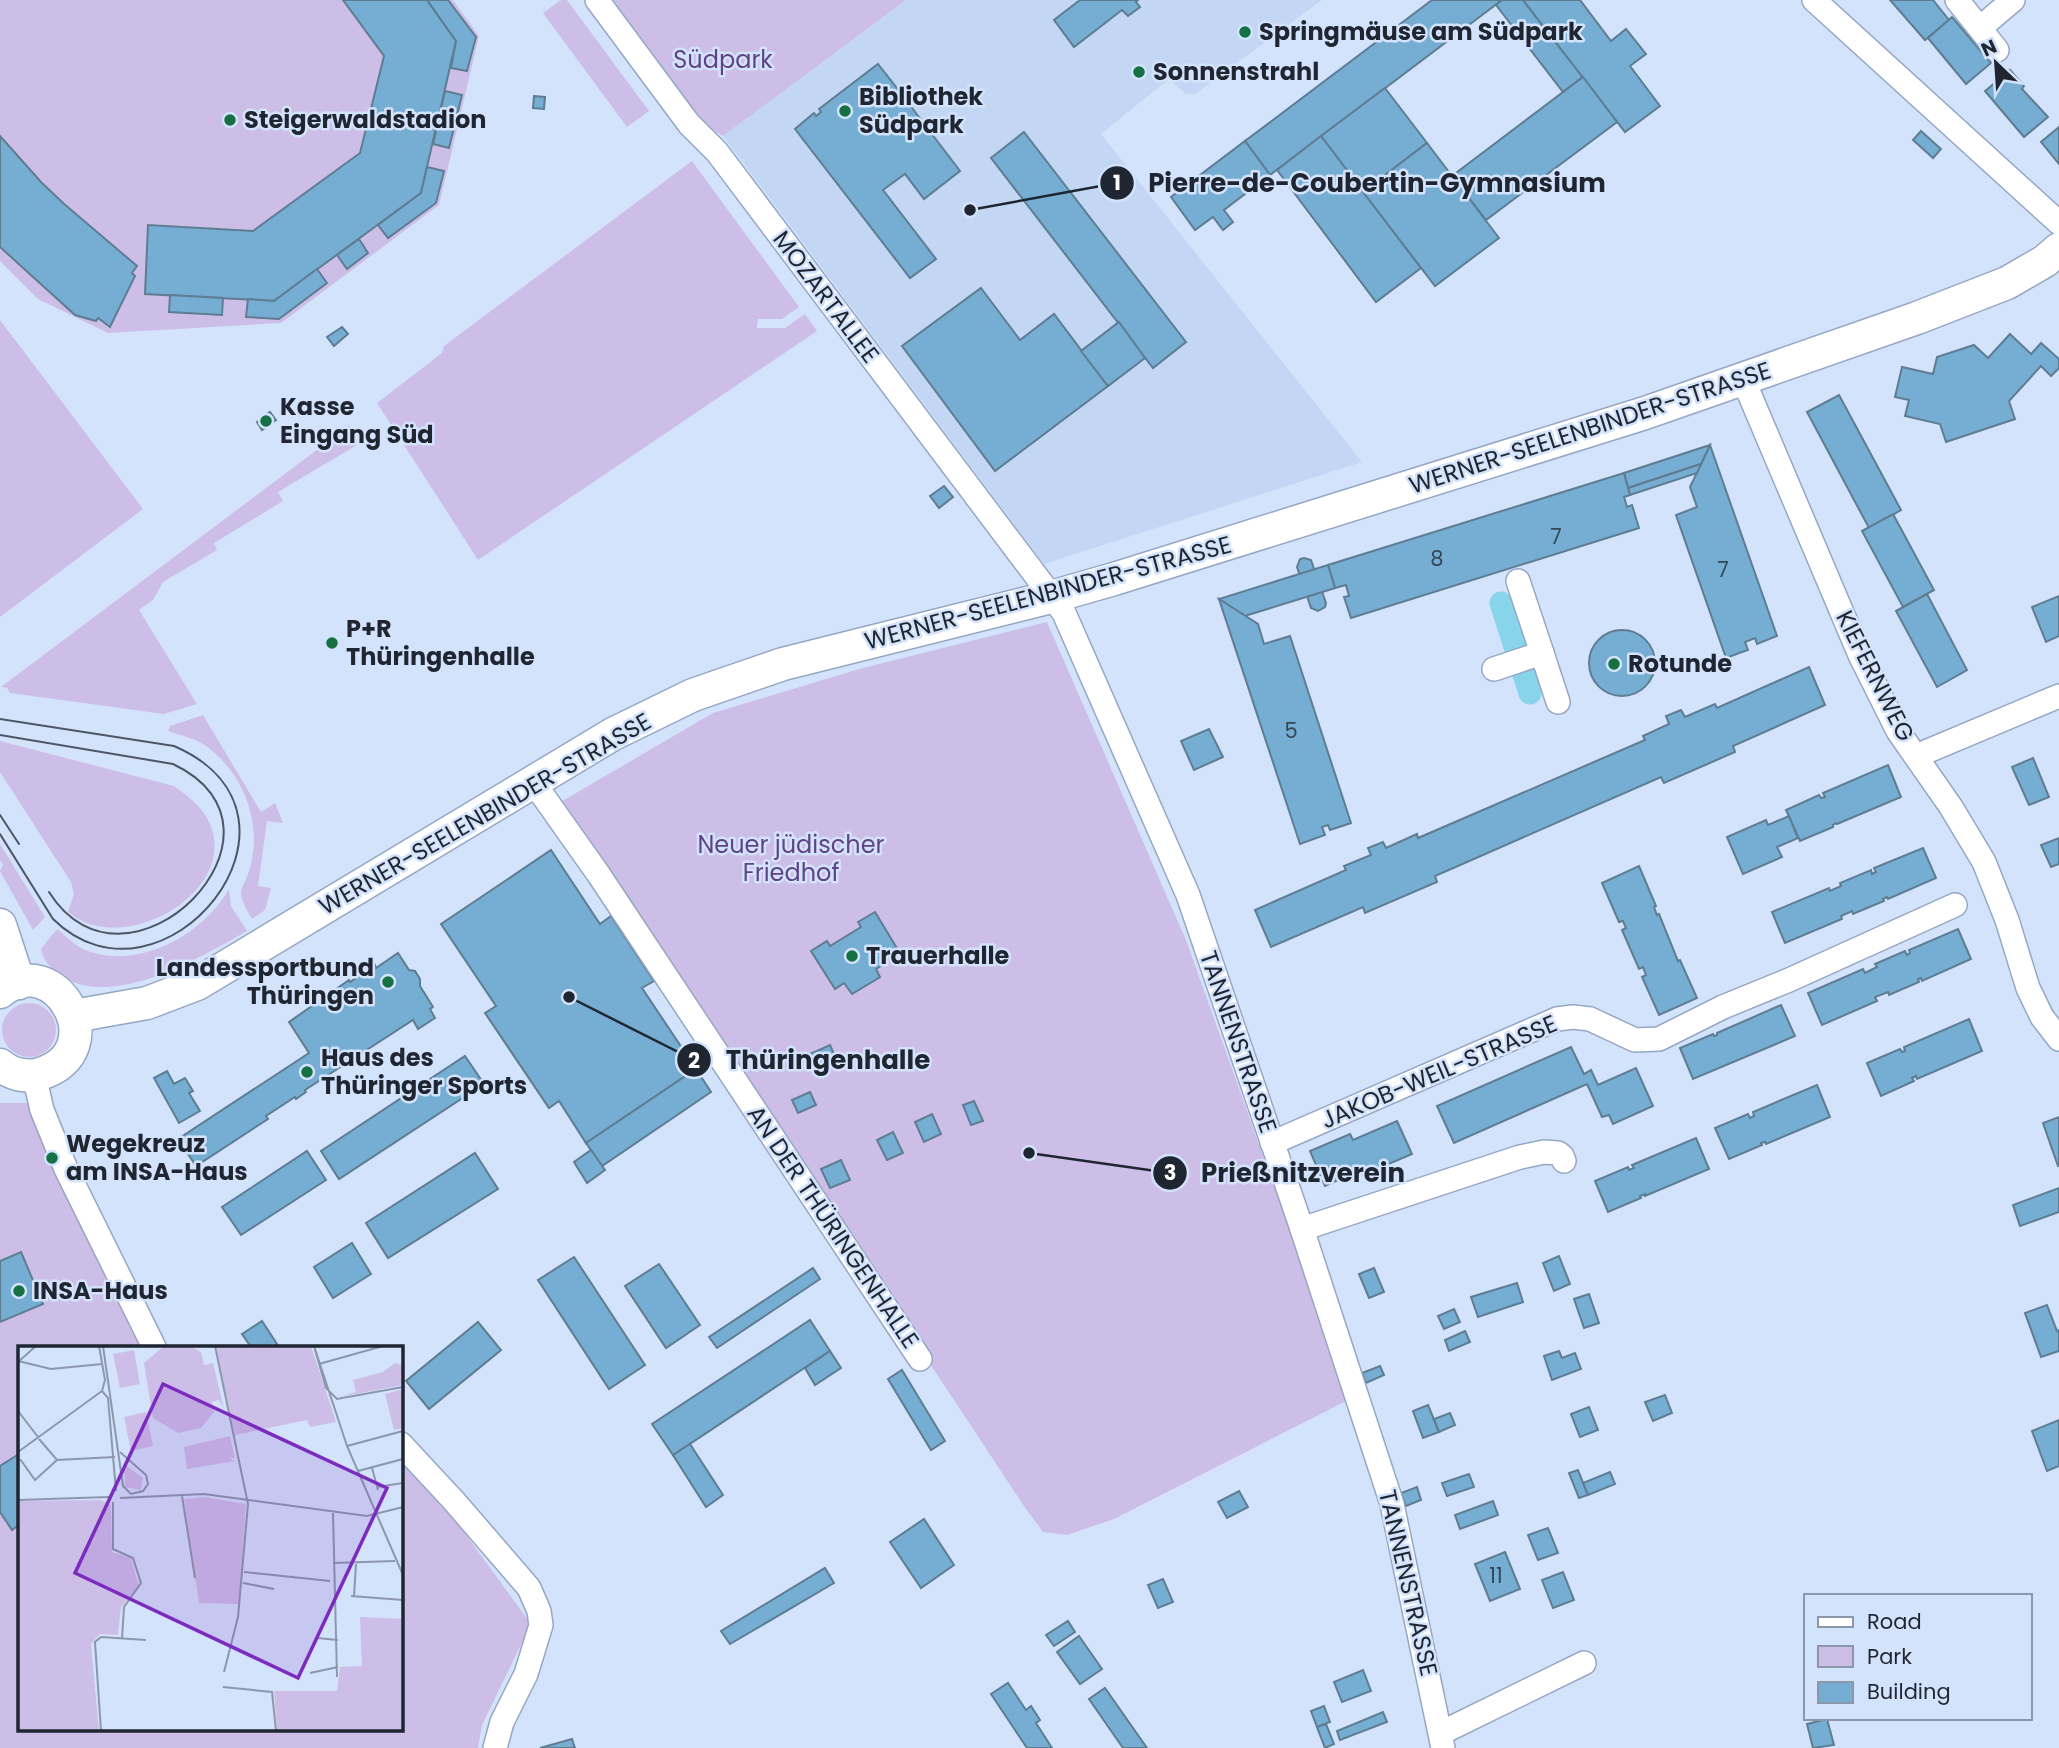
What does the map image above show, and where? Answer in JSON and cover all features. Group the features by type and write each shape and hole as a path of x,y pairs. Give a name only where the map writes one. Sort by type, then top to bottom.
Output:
{"street":[{"name":"MOZARTALLEE","path":"597,0 689,124 725,162 1051,597"},
{"path":"1814,0 2059,223"},
{"path":"1957,0 1997,50"},
{"path":"1980,28 2013,0"},
{"name":"WERNER-SEELENBINDER-STRASSE","path":"74,1016 147,1003 197,984 613,734 693,695 783,664 1051,597 1645,413 1917,318 2007,282 2045,261 2059,249"},
{"name":"KIEFERNWEG","path":"1743,379 1860,655 1898,731 1967,831 1984,862 2007,920 2028,988 2042,1017 2059,1039"},
{"path":"1518,581 1528,658 1558,702"},
{"name":"TANNENSTRASSE","path":"1051,597 1063,613 1188,894 1392,1504 1442,1741"},
{"path":"1494,669 1528,658"},
{"path":"1916,756 2059,696"},
{"name":"AN DER THÜRINGENHALLE","path":"534,783 599,875 920,1359"},
{"name":"JAKOB-WEIL-STRASSE","path":"1272,1143 1557,1019 1590,1019 1635,1040 1659,1039 1723,1007 1955,905"},
{"path":"0,925 10,987 42,984 53,988 62,996 74,1016 75,1036 64,1060 51,1070 34,1075 20,1075 0,1065"},
{"path":"34,1075 42,1110 66,1169 154,1346"},
{"path":"1302,1229 1520,1157 1553,1152 1562,1156 1564,1161"},
{"path":"402,1445 529,1588 539,1611 541,1625 526,1674 502,1722 495,1748"},
{"path":"1442,1741 1584,1663"}],"shaded area":[{"path":"906,0 1322,0 1195,94 1186,94 1169,79 1101,134 1362,462 1044,564 723,136"}],"green space":[{"name":"Steigerwaldstadion","path":"0,0 453,0 479,36 439,205 281,323 108,333 38,299 0,261"},
{"path":"561,0 567,0 649,111 627,127 543,13"},
{"name":"Südpark","path":"605,0 906,0 723,136 692,118"},
{"path":"692,161 799,307 782,319 758,319 757,328 785,328 805,314 817,331 478,560 377,403 442,353 444,346"},
{"path":"0,320 143,509 0,617"},
{"path":"350,425 357,445 278,492 283,501 214,543 217,550 163,582 153,600 139,610 197,704 164,714 10,693 7,688 1,687"},
{"name":"Neuer jüdischer Friedhof","path":"1047,622 1186,940 1350,1399 1114,1519 1067,1535 1043,1532 1026,1509 559,803 713,713 863,668"},
{"path":"203,715 261,812 275,803 283,823 267,821 258,886 271,888 265,910 252,919 241,891 251,864 253,830 251,813 238,781 228,767 203,744 168,731 170,726"},
{"path":"0,741 174,786 183,793 205,815 215,846 209,870 194,892 172,910 146,922 119,928 92,925 68,912 74,894 71,882 0,772"},
{"path":"0,844 45,917 33,930 0,871 3,865 0,860"},
{"path":"229,889 231,906 247,931 155,977 104,987 80,985 59,975 42,953 41,949 57,929 76,945 108,956 149,952 187,933 218,905"},
{"path":"29,1003 48,1011 56,1030 48,1049 29,1057 10,1049 2,1030 10,1011"},
{"path":"0,1103 27,1103 147,1346 18,1346 18,1730 402,1730 402,1458 461,1528 531,1624 482,1725 478,1748 0,1748"}],"building":[{"path":"343,0 427,0 456,41 421,193 274,301 145,294 148,225 253,231 360,153 384,56"},
{"path":"427,0 448,0 476,37 467,71 451,68 456,41"},
{"path":"1080,0 1138,0 1136,2 1140,7 1128,16 1122,10 1074,47 1054,20"},
{"path":"1432,0 1502,0 1270,175 1245,141"},
{"path":"1502,0 1523,0 1583,77 1563,92 1496,5"},
{"path":"1523,0 1580,0 1611,41 1626,29 1646,54 1630,66 1660,106 1625,132"},
{"path":"1890,0 1933,0 1949,20 1925,40"},
{"path":"1952,17 1991,63 1966,84 1928,38"},
{"path":"878,64 900,92 898,94 903,102 906,100 960,171 924,199 905,174 883,190 936,259 910,278 795,129 814,113 816,116 821,112 819,109"},
{"path":"2010,70 2024,86 2022,89 2048,117 2024,137 1985,91"},
{"path":"1583,77 1617,122 1486,220 1452,176"},
{"path":"1385,88 1427,143 1363,192 1321,136"},
{"path":"445,91 462,95 449,148 433,144"},
{"path":"534,96 545,97 544,109 533,108"},
{"path":"2059,127 2059,164 2041,142"},
{"path":"1921,131 1941,149 1933,158 1913,140"},
{"path":"1024,132 1186,342 1153,368 991,158"},
{"path":"0,136 63,203 137,266 132,273 135,276 110,327 98,318 96,321 75,315 0,247"},
{"path":"1321,136 1421,268 1376,302 1277,170"},
{"path":"1245,141 1270,175 1224,210 1233,222 1223,230 1213,217 1195,230 1171,197"},
{"path":"1427,143 1499,238 1435,286 1363,192"},
{"path":"427,167 444,171 436,203 388,238 378,225 421,193"},
{"path":"359,239 368,253 347,269 337,255"},
{"path":"317,269 327,283 279,319 246,317 248,299 274,301"},
{"path":"981,288 1020,340 1054,314 1108,386 995,471 902,346"},
{"path":"170,295 223,298 222,315 169,312"},
{"path":"1119,322 1145,358 1108,386 1081,351"},
{"path":"342,327 348,334 334,346 327,337"},
{"path":"2010,334 2031,354 2041,343 2059,359 2059,368 2051,376 2041,366 2009,401 2015,419 1946,442 1940,424 1905,416 1909,400 1895,397 1902,367 1933,374 1937,357 1974,345 1988,358"},
{"path":"1839,395 1901,510 1869,528 1807,412"},
{"name":"Kasse Eingang Süd","path":"270,412 276,420 262,430 257,422"},
{"path":"1710,445 1777,636 1757,644 1755,638 1745,642 1748,650 1726,658 1676,515 1697,507 1690,487"},
{"path":"1710,445 1701,464 1628,488 1624,473"},
{"path":"1701,464 1697,473 1630,495 1628,488"},
{"path":"1624,473 1630,495 1624,497 1627,507 1632,505 1639,528 1351,618 1344,597 1349,596 1346,585 1335,588 1328,565"},
{"path":"944,486 953,497 939,508 930,496"},
{"path":"1893,514 1934,590 1903,607 1862,531"},
{"path":"1300,559 1311,560 1326,603 1325,607 1318,611 1311,608 1297,567"},
{"path":"1328,565 1335,588 1245,616 1219,599"},
{"path":"1927,594 1967,670 1937,687 1896,611"},
{"path":"2059,596 2059,636 2046,642 2032,607"},
{"path":"1219,599 1258,624 1264,644 1290,636 1351,823 1330,830 1328,825 1322,827 1325,835 1300,844"},
{"path":"1622,630 1635,633 1645,640 1652,650 1655,663 1652,676 1645,686 1635,693 1622,696 1609,693 1599,686 1592,676 1589,663 1592,650 1599,640 1609,633"},
{"path":"1809,667 1825,705 1733,746 1735,752 1664,783 1661,777 1435,876 1437,882 1365,913 1363,907 1271,947 1255,910 1346,870 1344,866 1371,855 1368,848 1383,842 1386,848 1417,834 1418,838 1645,740 1643,736 1669,724 1666,716 1681,710 1685,717 1715,704 1717,708"},
{"path":"1209,729 1223,757 1194,770 1181,741"},
{"path":"2033,758 2049,797 2029,805 2012,767"},
{"path":"1888,765 1901,797 1836,823 1833,827 1800,841 1786,810 1819,795 1821,798 1825,797 1823,793"},
{"path":"1789,816 1798,838 1777,847 1782,857 1743,874 1727,837 1766,820 1768,825"},
{"path":"2059,838 2059,864 2051,867 2041,845"},
{"path":"1923,848 1936,878 1853,914 1852,911 1841,916 1842,919 1785,943 1772,912 1829,888 1830,891 1841,886 1840,883 1871,870 1872,874 1876,872 1874,868"},
{"path":"551,850 600,924 611,916 654,981 642,988 696,1069 586,1143 559,1101 549,1108 485,1013 496,1006 441,924"},
{"path":"1639,866 1656,906 1657,915 1659,914 1697,998 1659,1015 1642,977 1646,975 1643,967 1639,969 1622,930 1626,928 1623,921 1619,922 1602,883"},
{"name":"Trauerhalle","path":"875,912 898,950 881,961 884,964 876,969 880,977 852,994 844,983 835,989 811,951 827,941 830,946 861,927 858,922"},
{"path":"1958,929 1971,959 1922,981 1921,978 1918,979 1919,982 1889,995 1888,992 1875,997 1877,1001 1822,1025 1808,993 1863,969 1865,973 1877,967 1875,964 1905,951 1907,955 1909,950"},
{"name":"Haus des Thüringer Sports","path":"398,953 409,970 415,971 420,979 420,986 433,1007 430,1009 435,1018 418,1029 413,1020 305,1090 306,1092 296,1099 295,1097 266,1116 268,1119 196,1166 178,1139 309,1053 289,1022 349,980 350,982 375,965 376,968"},
{"path":"1781,1005 1795,1036 1693,1079 1680,1048 1713,1034 1717,1035"},
{"path":"1969,1019 1982,1051 1917,1079 1916,1076 1912,1078 1914,1081 1881,1096 1867,1063 1900,1049 1905,1051 1904,1047"},
{"path":"830,1045 838,1063 818,1072 810,1054"},
{"path":"1571,1047 1584,1074 1591,1070 1598,1085 1636,1068 1653,1106 1613,1124 1609,1115 1602,1117 1587,1084 1454,1143 1437,1106"},
{"path":"465,1056 484,1084 339,1179 321,1151"},
{"path":"696,1069 711,1092 602,1166 586,1143"},
{"path":"167,1071 174,1084 185,1078 193,1091 189,1093 200,1111 179,1123 154,1078"},
{"path":"1817,1085 1830,1117 1766,1144 1761,1143 1762,1145 1729,1159 1715,1128 1748,1114 1750,1118 1754,1116 1753,1112"},
{"path":"810,1092 816,1105 798,1113 792,1100"},
{"path":"974,1101 983,1121 971,1125 963,1105"},
{"path":"932,1114 941,1134 924,1142 915,1122"},
{"path":"2059,1117 2059,1166 2058,1166 2043,1123"},
{"path":"1397,1121 1412,1154 1363,1175 1360,1170 1325,1186 1310,1151 1350,1134 1353,1140"},
{"path":"893,1132 903,1153 887,1160 877,1140"},
{"path":"1696,1138 1709,1169 1640,1196 1641,1198 1608,1212 1595,1181 1628,1167 1629,1170 1634,1168 1632,1165"},
{"path":"591,1150 605,1170 587,1183 574,1162"},
{"path":"307,1151 326,1180 241,1235 222,1207"},
{"path":"475,1153 498,1189 388,1258 366,1223"},
{"path":"841,1160 850,1180 830,1188 821,1169"},
{"path":"2059,1188 2059,1212 2020,1226 2013,1205"},
{"path":"352,1243 371,1274 333,1298 314,1267"},
{"name":"INSA-Haus","path":"21,1252 43,1304 0,1322 0,1261"},
{"path":"1559,1256 1570,1284 1554,1291 1543,1263"},
{"path":"574,1257 645,1365 609,1389 538,1280"},
{"path":"659,1264 700,1325 666,1348 625,1286"},
{"path":"813,1268 820,1279 717,1348 709,1337"},
{"path":"1374,1268 1384,1292 1369,1298 1359,1274"},
{"path":"1517,1283 1523,1302 1478,1317 1471,1297"},
{"path":"1589,1294 1599,1323 1584,1328 1574,1299"},
{"path":"2047,1305 2057,1331 2059,1330 2059,1351 2041,1357 2025,1313"},
{"path":"1454,1309 1460,1322 1444,1329 1438,1316"},
{"path":"810,1320 830,1351 673,1455 652,1424"},
{"path":"262,1321 278,1346 250,1346 242,1334"},
{"path":"478,1322 501,1350 429,1409 406,1381"},
{"path":"1465,1331 1470,1342 1449,1351 1445,1340"},
{"path":"830,1351 841,1368 815,1385 805,1368"},
{"path":"1559,1351 1562,1358 1575,1353 1581,1369 1552,1380 1544,1356"},
{"path":"1380,1366 1384,1375 1366,1383 1362,1373"},
{"path":"902,1370 945,1441 931,1450 888,1379"},
{"path":"1665,1395 1672,1413 1653,1421 1645,1402"},
{"path":"1428,1405 1439,1432 1423,1438 1413,1411"},
{"path":"1589,1407 1598,1430 1580,1437 1571,1414"},
{"path":"1450,1413 1455,1425 1439,1432 1434,1419"},
{"path":"2059,1420 2059,1466 2047,1471 2032,1431"},
{"path":"690,1444 723,1495 706,1507 673,1455"},
{"path":"18,1455 18,1526 12,1530 0,1512 0,1466"},
{"path":"1578,1470 1588,1495 1579,1498 1569,1473"},
{"path":"1610,1472 1615,1484 1588,1495 1583,1483"},
{"path":"1469,1474 1474,1487 1447,1496 1442,1483"},
{"path":"1417,1487 1421,1500 1406,1506 1401,1493"},
{"path":"1239,1491 1248,1507 1227,1518 1218,1502"},
{"path":"1493,1501 1498,1515 1460,1529 1455,1515"},
{"path":"924,1519 954,1565 921,1588 890,1542"},
{"path":"1548,1528 1558,1553 1538,1560 1528,1535"},
{"path":"1505,1552 1520,1589 1490,1601 1475,1564"},
{"path":"825,1568 834,1583 730,1644 721,1631"},
{"path":"1563,1572 1574,1600 1553,1608 1542,1580"},
{"path":"1163,1579 1173,1602 1158,1608 1148,1585"},
{"path":"1068,1621 1075,1632 1054,1646 1046,1635"},
{"path":"1079,1636 1102,1669 1080,1684 1057,1652"},
{"path":"1363,1670 1371,1691 1342,1702 1334,1682"},
{"path":"1008,1683 1026,1710 1031,1706 1040,1720 1036,1723 1052,1748 1027,1748 991,1694"},
{"path":"1105,1688 1147,1748 1123,1748 1089,1699"},
{"path":"1324,1706 1330,1722 1317,1727 1311,1711"},
{"path":"1383,1712 1387,1722 1340,1740 1337,1731"},
{"path":"1827,1720 1834,1745 1813,1748 1807,1724"},
{"path":"1326,1724 1334,1744 1325,1748 1317,1727"},
{"path":"572,1739 575,1748 540,1748"}],"waterway":[{"path":"1501,603 1530,693"}],"tram line":[{"path":"0,719 174,746 219,778 238,818 235,860 215,899 182,930 141,947 96,945 53,919 0,834"},
{"path":"0,735 173,764 211,794 224,829 216,866 193,899 159,923 121,934 82,925 49,892"},
{"path":"0,815 19,844"}],"place":[{"name":"Springmäuse am Südpark","path":"1245,32"},
{"name":"Sonnenstrahl","path":"1139,72"},
{"name":"Bibliothek Südpark","path":"845,111"},
{"name":"Steigerwaldstadion","path":"230,120"},
{"name":"Pierre-de-Coubertin-Gymnasium","path":"970,210"},
{"name":"Kasse Eingang Süd","path":"266,421"},
{"name":"P+R Thüringenhalle","path":"332,643"},
{"name":"Rotunde","path":"1614,664"},
{"name":"Trauerhalle","path":"852,956"},
{"name":"Landessportbund Thüringen","path":"388,982"},
{"name":"Thüringenhalle","path":"569,997"},
{"name":"Haus des Thüringer Sports","path":"307,1072"},
{"name":"Prießnitzverein","path":"1029,1153"},
{"name":"Wegekreuz am INSA-Haus","path":"52,1158"},
{"name":"INSA-Haus","path":"19,1291"}]}
